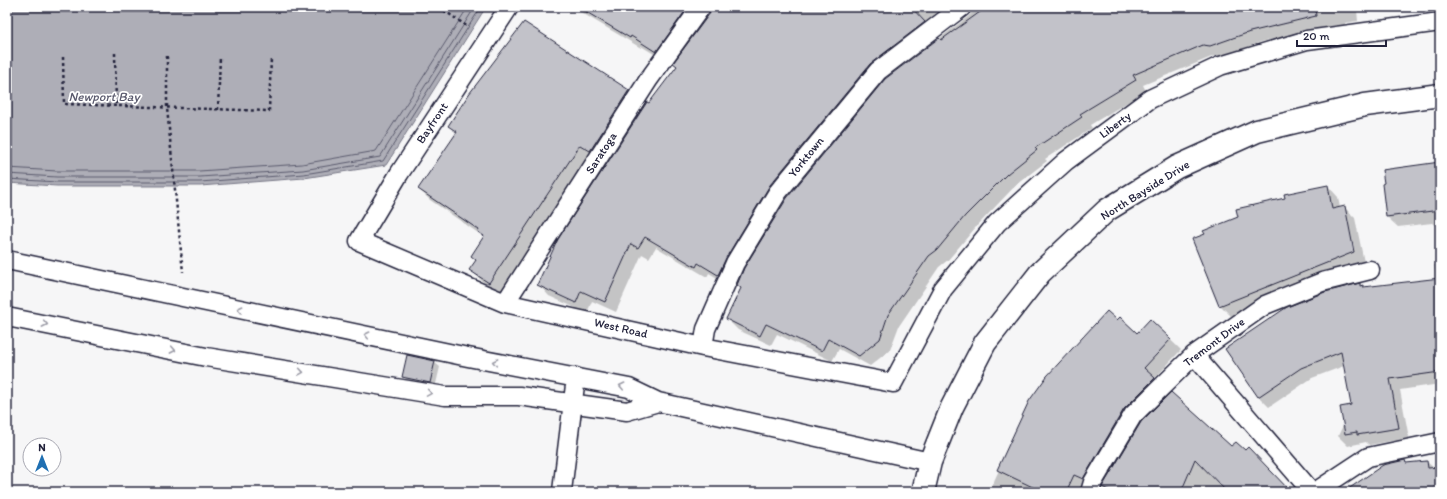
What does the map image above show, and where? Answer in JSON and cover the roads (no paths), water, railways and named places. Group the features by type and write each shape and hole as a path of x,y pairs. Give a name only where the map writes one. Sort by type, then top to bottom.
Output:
{"street":[{"name":"North Bayside Drive","path":"923,492 930,462 952,407 985,343 1040,273 1107,210 1177,167 1257,131 1365,105 1440,95"}],"lane":[{"name":"Bayfront","path":"359,241 399,174 509,7"},
{"name":"Saratoga","path":"505,303 649,79 702,7"},
{"name":"Yorktown","path":"703,347 706,329 734,263 778,192 878,71 962,7"},
{"name":"Liberty","path":"893,383 943,289 996,223 1066,161 1150,99 1220,66 1307,40 1440,22"},
{"name":"West Road","path":"359,241 505,303 703,347 893,383"},
{"path":"7,260 468,357 629,388 658,402 930,462"},
{"name":"Tremont Drive","path":"1090,492 1093,482 1133,415 1194,355 1266,305 1322,282 1370,270"},
{"path":"7,317 206,357 445,396 519,396 627,411 658,402"},
{"path":"1194,355 1314,492 1368,457 1440,442"},
{"path":"562,491 576,377"}],"water":[{"name":"Newport Bay","path":"7,7 486,7 386,165 304,178 200,186 57,186 7,183"}]}
